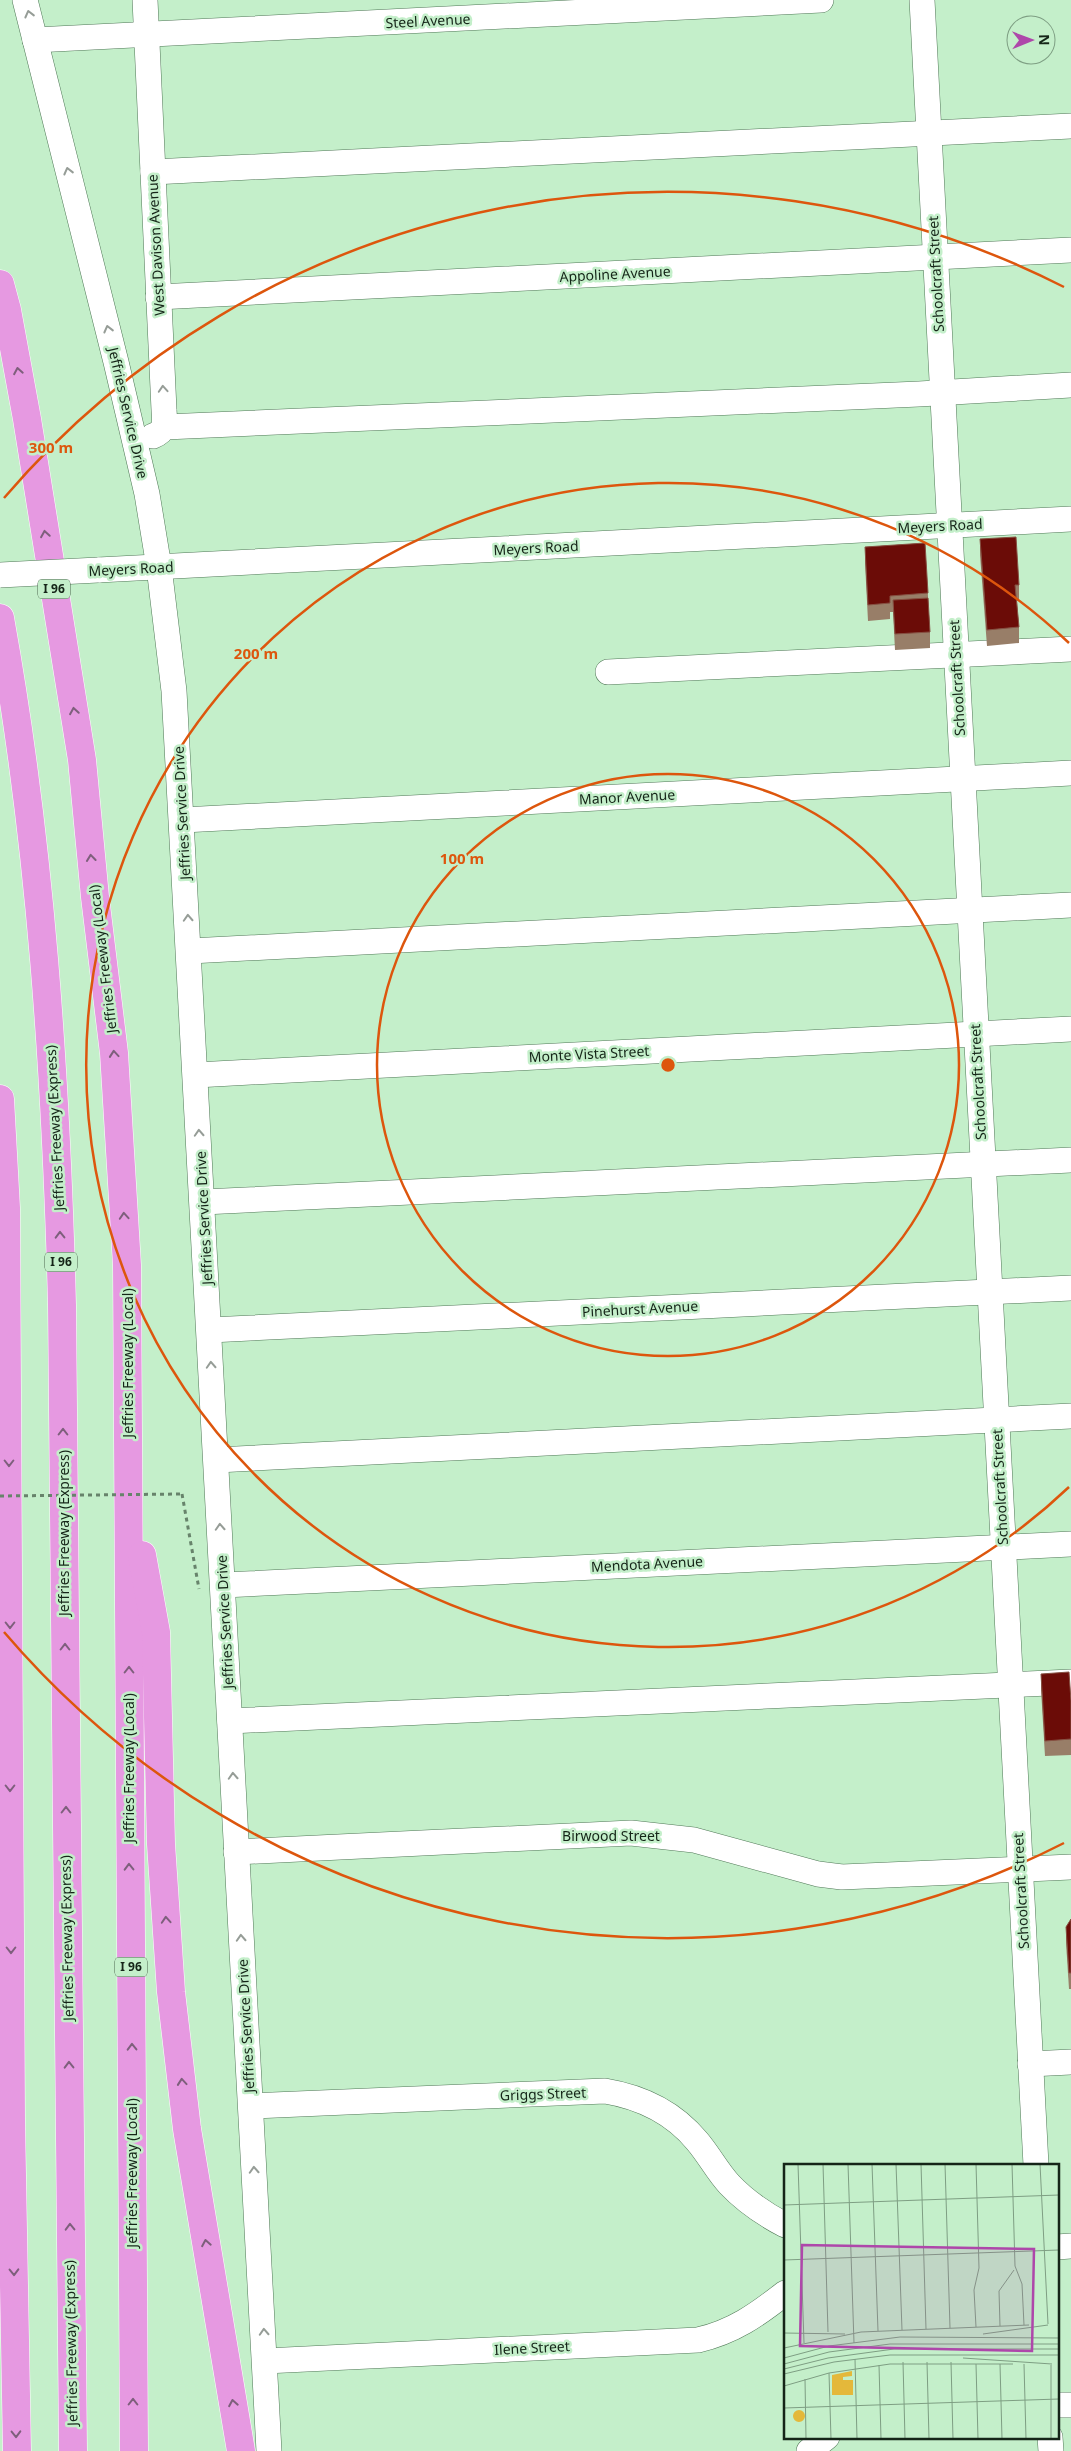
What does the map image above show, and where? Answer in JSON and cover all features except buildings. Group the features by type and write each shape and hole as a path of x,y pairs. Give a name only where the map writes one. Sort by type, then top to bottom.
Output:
{"highway":[{"path":"0,268 7,310"},
{"name":"Jeffries Freeway (Local)","path":"0,284 7,310 82,760 95,897 114,1054 127,1265 134,2451"},
{"name":"Jeffries Freeway (Express)","path":"0,618 28,805 44,947 59,1176 62,1305 72,2451"},
{"path":"0,1099 6,1228 11,2120 16,2451"},
{"path":"129,1483 156,1632 161,1844 166,1921 187,2129 241,2451"}],"street":[{"name":"Jeffries Service Drive","path":"25,0 116,362 143,478 159,567 174,691 183,820 269,2451"},
{"name":"West Davison Avenue","path":"145,0 165,427"},
{"name":"Steel Avenue","path":"36,40 147,36 821,0"},
{"name":"Schoolcraft Street","path":"922,0 1036,2164"},
{"path":"153,172 929,135 1071,126"},
{"name":"Appoline Avenue","path":"158,298 1071,250"},
{"path":"143,478 146,438 161,433 165,427 942,393 1071,385"},
{"name":"Meyers Road","path":"0,575 1071,519"},
{"path":"608,672 1071,650"},
{"name":"Manor Avenue","path":"183,820 1071,773"},
{"path":"190,950 1071,904"},
{"name":"Monte Vista Street","path":"196,1074 1071,1029"},
{"path":"203,1202 1071,1160"},
{"name":"Pinehurst Avenue","path":"210,1330 1071,1288"},
{"path":"217,1460 1071,1416"},
{"name":"Mendota Avenue","path":"223,1585 1071,1544"},
{"path":"230,1721 1071,1682"},
{"name":"Birwood Street","path":"236,1852 631,1833 694,1840 818,1874 842,1877 1071,1867"},
{"path":"1030,2064 1071,2062"},
{"name":"Griggs Street","path":"251,2106 605,2091 622,2094 648,2103 677,2121 697,2141 729,2184 748,2202 784,2223"},
{"path":"1058,2247 1071,2246"},
{"name":"Ilene Street","path":"265,2361 698,2340 720,2335 745,2323 784,2294"},
{"path":"1058,2405 1071,2405"},
{"path":"809,2451 826,2438"},
{"path":"1050,2438 1051,2451"}],"path":[{"path":"0,1496 182,1494 200,1597"}]}
